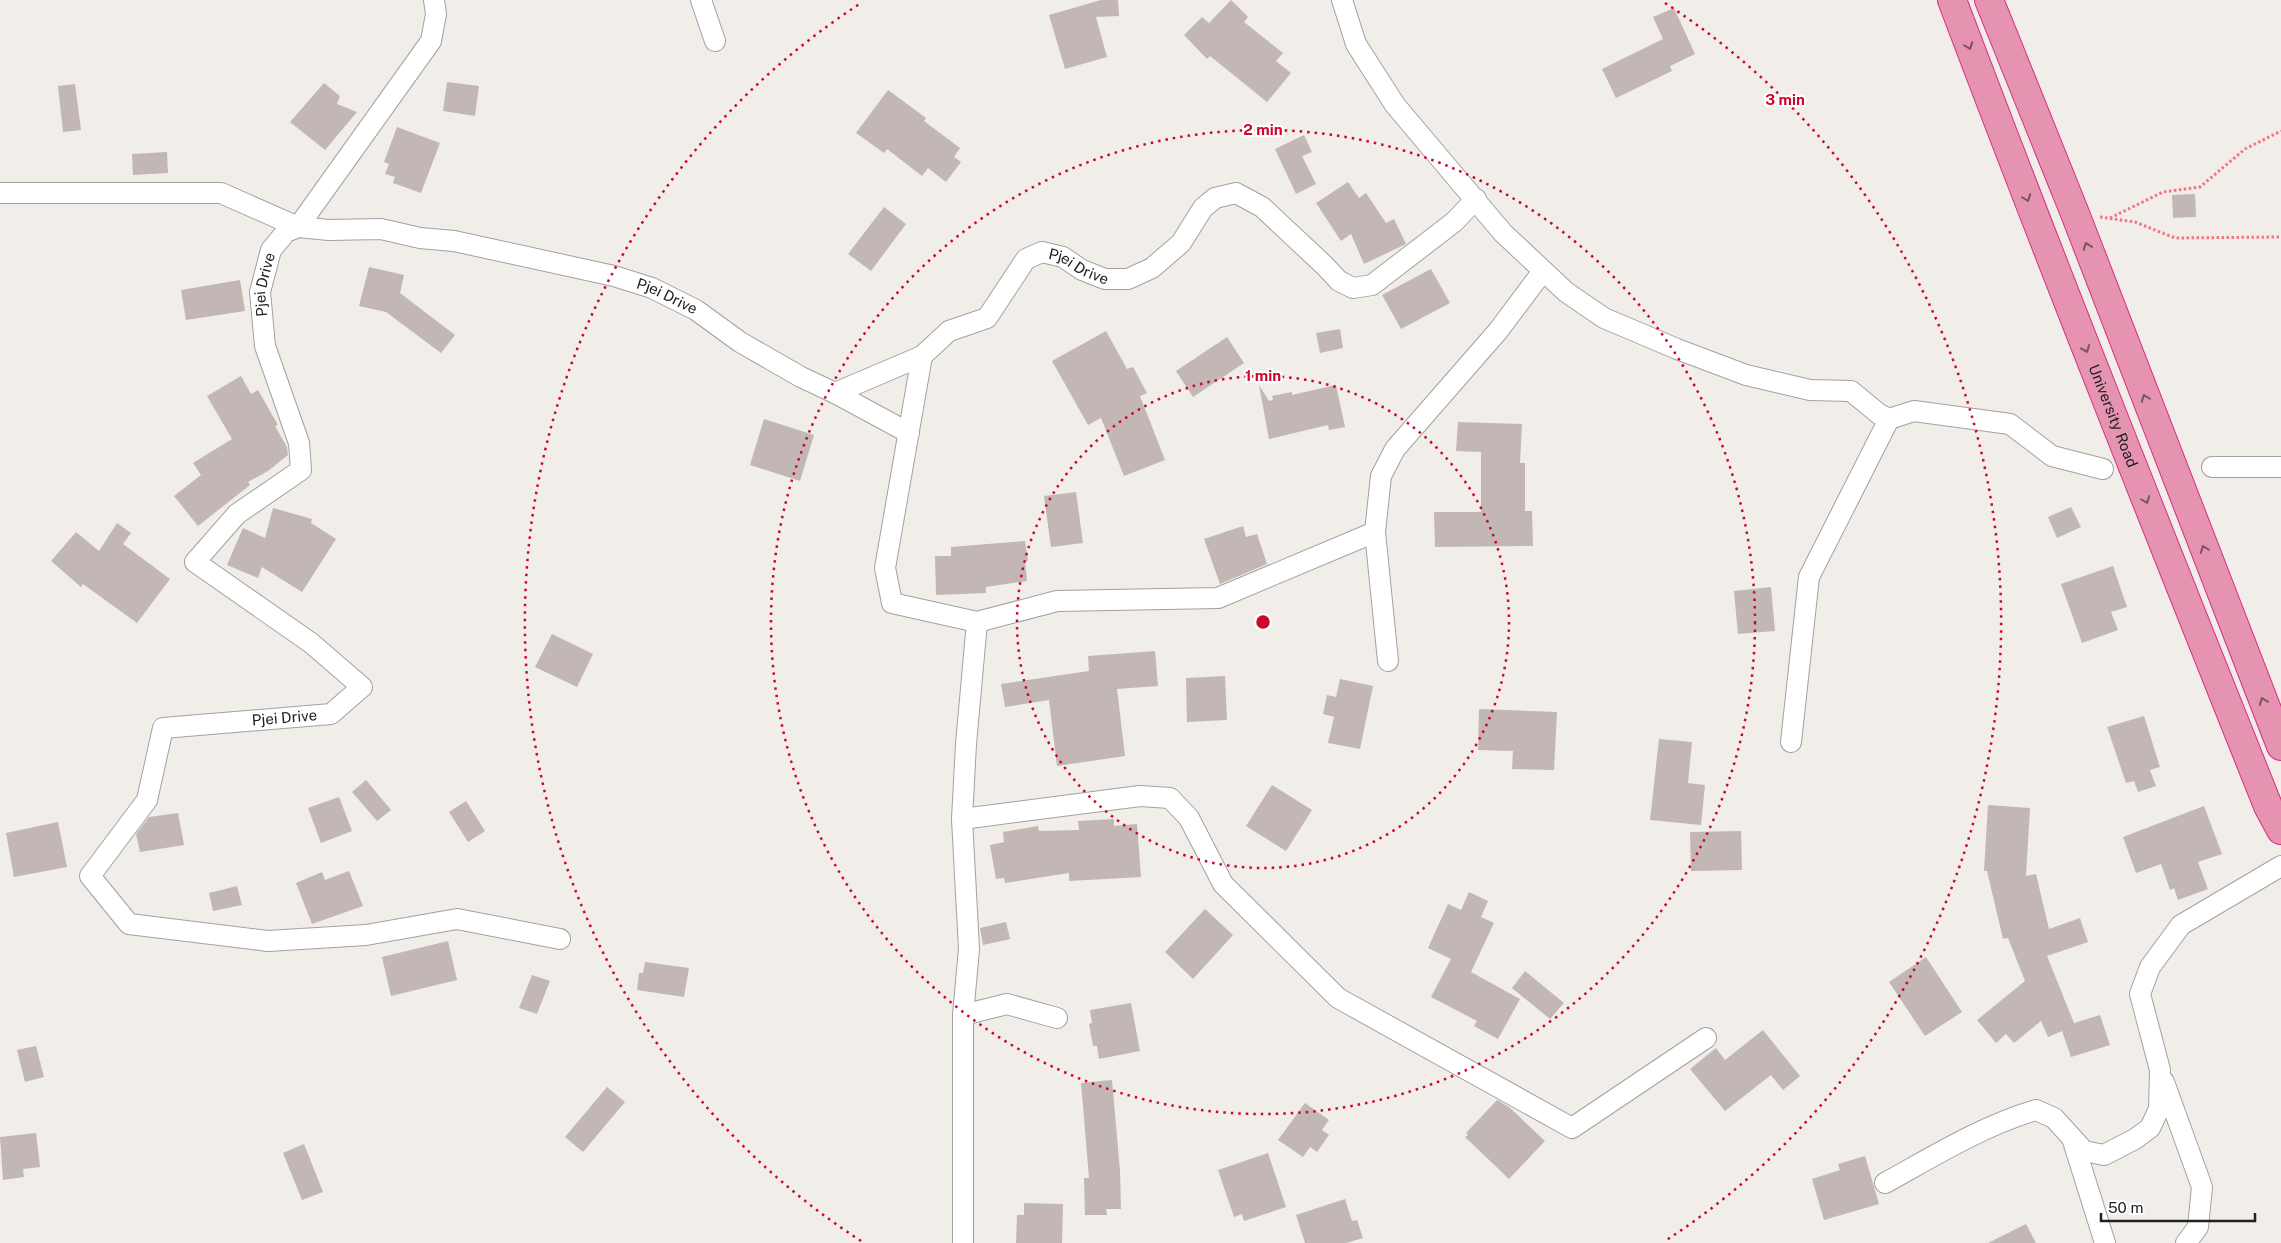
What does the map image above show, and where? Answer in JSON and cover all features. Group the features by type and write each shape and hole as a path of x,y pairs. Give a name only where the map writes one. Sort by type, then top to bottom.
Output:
{"highway":[{"name":"University Road","path":"1952,0 2065,298 2113,413 2268,806 2281,830"},
{"path":"1990,0 2074,211 2281,746"}],"street":[{"path":"0,193 221,193 298,227 431,42 436,14 434,0"},
{"path":"701,0 716,41"},
{"path":"1342,0 1356,44 1395,105 1503,233 1566,292 1604,318 1746,375 1810,390 1851,391 1879,414 1889,419 1914,411 2010,424 2052,456 2103,469"},
{"name":"Pjei Drive","path":"560,940 457,919 366,935 268,941 129,924 90,876 147,800 163,728 331,714 362,687 311,643 194,562 237,514 300,470 299,443 265,346 260,292 271,250 286,232 298,227 329,230 381,229 420,238 454,241 614,276 652,288 696,310 740,342 801,378 835,393 922,356 949,331 987,318 1026,259 1042,252 1063,257 1082,270 1105,280 1128,279 1152,268 1181,243 1203,208 1216,198 1236,193 1262,207 1325,266 1338,281 1353,288 1372,285 1454,222 1476,199"},
{"path":"1388,661 1375,532 1381,476 1396,449 1498,331 1543,271"},
{"path":"922,356 885,568 892,603 977,622 1057,601 1218,598 1375,532"},
{"path":"835,393 908,433"},
{"path":"1791,742 1809,577 1889,419"},
{"path":"2212,467 2281,467"},
{"path":"963,1243 962,1014 969,949 962,819 966,744 977,622"},
{"path":"962,819 1140,796 1170,798 1190,818 1223,884 1338,998 1572,1128 1706,1038"},
{"path":"2186,1243 2198,1227 2202,1188 2160,1070 2140,994 2150,967 2181,925 2281,866"},
{"path":"962,1014 1007,1004 1056,1018"},
{"path":"1885,1183 1972,1135 2015,1116 2036,1110 2054,1118 2084,1151 2104,1154 2135,1139 2150,1128 2159,1110 2160,1070"},
{"path":"2073,1141 2105,1243"}],"path":[{"path":"2110,218 2163,192 2200,187 2245,149 2281,131"},
{"path":"2074,211 2135,222 2175,238 2281,237"}],"building":[{"path":"1101,0 1118,0 1119,16 1096,17 1107,57 1065,69 1049,15"},
{"path":"1231,0 1248,17 1244,22 1283,53 1276,61 1291,73 1267,102 1210,56 1207,59 1184,35 1202,17 1209,23"},
{"path":"1674,8 1695,54 1670,66 1672,71 1616,98 1602,69 1663,39 1653,17"},
{"path":"447,82 479,86 475,116 443,111"},
{"path":"324,83 340,96 337,104 357,112 325,150 290,122"},
{"path":"75,84 81,130 63,132 58,86"},
{"path":"888,90 926,118 924,121 960,148 954,157 961,162 946,182 928,168 922,176 887,149 884,153 856,133"},
{"path":"397,127 440,143 421,193 393,183 395,177 385,174 389,164 384,162"},
{"path":"1304,135 1312,152 1302,156 1316,184 1296,194 1275,149"},
{"path":"167,152 168,173 133,175 132,154"},
{"path":"1348,182 1359,198 1366,193 1386,223 1394,219 1406,244 1364,264 1351,234 1341,241 1316,203"},
{"path":"2195,194 2196,217 2173,218 2172,195"},
{"path":"884,207 906,224 871,271 848,254"},
{"path":"369,267 404,275 400,293 455,335 441,353 386,312 359,306"},
{"path":"1431,269 1450,303 1401,329 1382,295"},
{"path":"240,280 245,311 186,320 181,290"},
{"path":"1340,329 1343,348 1320,353 1316,333"},
{"path":"1106,331 1127,369 1133,367 1147,393 1140,396 1165,460 1124,476 1101,418 1088,425 1052,361"},
{"path":"1227,337 1244,363 1193,397 1176,371"},
{"path":"241,376 251,394 258,390 278,425 275,426 287,447 288,455 268,471 248,482 250,485 198,526 174,496 201,475 193,463 232,439 207,396"},
{"path":"1259,385 1269,401 1273,400 1272,396 1292,392 1292,395 1336,385 1345,427 1329,430 1328,425 1269,439"},
{"path":"764,419 814,435 800,481 750,465"},
{"path":"1458,422 1522,424 1520,463 1525,463 1525,511 1532,511 1533,546 1435,547 1434,512 1481,512 1481,452 1456,451"},
{"path":"1076,492 1083,543 1051,547 1044,496"},
{"path":"2071,507 2081,527 2057,538 2048,517"},
{"path":"273,508 312,519 311,523 336,539 302,592 262,567 258,578 227,565 243,528 265,538"},
{"path":"117,523 131,533 123,544 170,579 137,623 83,584 81,587 51,561 76,532 99,551"},
{"path":"1243,526 1246,537 1257,534 1267,564 1220,584 1204,539"},
{"path":"1025,541 1028,561 1025,561 1027,581 986,587 986,593 936,595 935,556 951,556 951,547"},
{"path":"2113,566 2127,607 2111,612 2118,630 2082,643 2061,584"},
{"path":"1771,587 1775,631 1738,634 1734,591"},
{"path":"552,634 593,654 577,687 535,667"},
{"path":"1155,651 1158,686 1117,689 1125,756 1057,766 1049,700 1005,707 1001,684 1089,671 1088,656"},
{"path":"1225,676 1227,720 1187,722 1186,678"},
{"path":"1340,679 1373,686 1360,749 1328,743 1334,717 1323,714 1327,695 1336,697"},
{"path":"1479,709 1557,712 1554,770 1512,769 1513,751 1478,750"},
{"path":"2144,716 2160,767 2150,770 2156,786 2138,792 2134,781 2126,783 2107,727"},
{"path":"1659,739 1692,742 1688,783 1705,785 1701,825 1650,820"},
{"path":"366,780 391,810 377,821 352,792"},
{"path":"1272,785 1312,810 1286,851 1246,826"},
{"path":"339,797 352,831 321,843 308,808"},
{"path":"466,801 485,831 468,842 449,812"},
{"path":"1988,805 2030,808 2026,876 2036,874 2049,929 2080,918 2088,942 2047,956 2074,1023 2100,1015 2110,1045 2071,1057 2062,1031 2048,1037 2041,1021 2014,1043 2006,1034 1996,1043 1977,1020 2025,981 2008,938 2003,939 1987,871 1984,871"},
{"path":"2204,806 2222,854 2198,862 2208,889 2178,900 2174,888 2170,890 2161,864 2136,873 2123,837"},
{"path":"178,813 184,845 140,852 136,834 149,817"},
{"path":"1114,819 1114,826 1137,824 1141,877 1069,881 1069,873 1005,883 1004,878 996,879 990,845 1004,842 1003,832 1038,826 1039,831 1079,830 1078,821"},
{"path":"58,822 67,867 14,877 6,833"},
{"path":"1741,831 1742,870 1691,871 1690,832"},
{"path":"349,871 363,906 312,924 296,883 322,872 325,880"},
{"path":"237,886 242,905 213,911 209,893"},
{"path":"1469,892 1488,901 1481,917 1494,923 1471,972 1520,999 1498,1039 1474,1026 1477,1021 1431,997 1451,959 1428,948 1448,904 1461,910"},
{"path":"1205,909 1233,935 1193,979 1165,952"},
{"path":"1006,922 1010,939 983,945 980,928"},
{"path":"448,941 457,980 391,996 382,957"},
{"path":"1926,957 1962,1012 1925,1036 1889,982"},
{"path":"645,962 689,968 684,997 637,990 639,973 643,973"},
{"path":"1525,971 1564,1003 1550,1019 1512,988"},
{"path":"532,975 550,981 537,1014 519,1008"},
{"path":"1131,1003 1140,1051 1099,1059 1097,1046 1093,1046 1089,1024 1092,1023 1090,1010"},
{"path":"1763,1030 1800,1076 1783,1090 1771,1075 1725,1111 1690,1069 1716,1048 1725,1060"},
{"path":"36,1046 44,1077 25,1082 17,1050"},
{"path":"1112,1080 1120,1171 1121,1209 1106,1209 1107,1215 1085,1215 1084,1178 1089,1178 1081,1083"},
{"path":"607,1087 625,1102 583,1152 565,1137"},
{"path":"1497,1100 1509,1107 1545,1141 1509,1179 1465,1137 1468,1135 1466,1133"},
{"path":"1305,1103 1329,1120 1322,1130 1329,1135 1317,1152 1310,1147 1303,1157 1278,1140"},
{"path":"36,1133 40,1167 23,1169 24,1177 3,1180 0,1137"},
{"path":"304,1144 323,1192 302,1200 283,1153"},
{"path":"1268,1153 1286,1207 1244,1221 1242,1214 1234,1217 1218,1170"},
{"path":"1865,1156 1879,1204 1824,1220 1812,1179 1840,1170 1838,1164"},
{"path":"1345,1199 1352,1221 1357,1220 1363,1238 1346,1243 1305,1243 1296,1215"},
{"path":"1024,1203 1063,1204 1062,1243 1016,1243 1017,1215 1024,1215"},
{"path":"2026,1224 2036,1243 1988,1243"}]}
